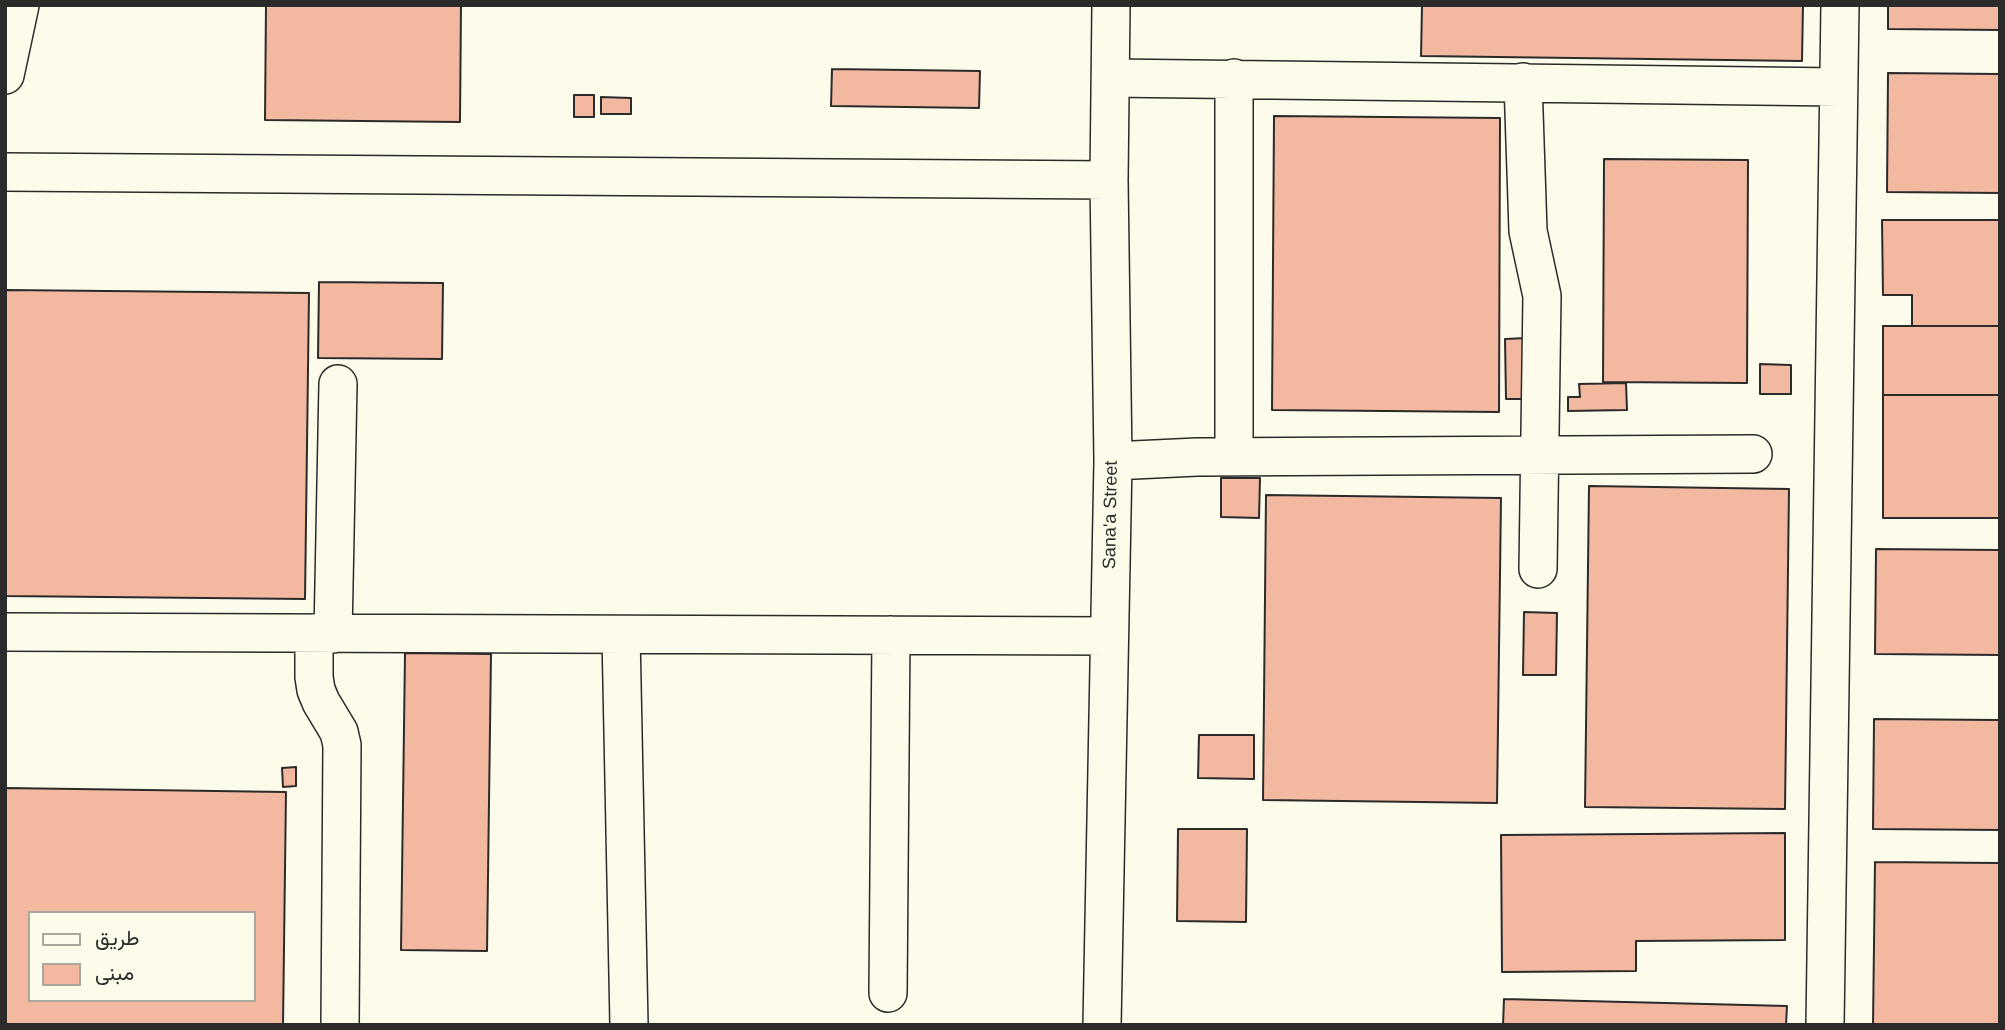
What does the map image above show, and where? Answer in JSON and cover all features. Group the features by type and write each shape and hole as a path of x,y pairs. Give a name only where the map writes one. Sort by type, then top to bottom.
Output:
{"street":[{"path":"5,75 20,5"},
{"name":"Sana'a Street","path":"1102,1025 1112,461 1109,180 1111,5"},
{"path":"1825,1025 1839,5"},
{"path":"1111,78 1838,87"},
{"path":"1234,78 1234,457"},
{"path":"1523,82 1528,231 1542,296 1538,569"},
{"path":"5,172 1109,180"},
{"path":"338,384 324,633 314,677 316,690 339,732 342,745 340,1025"},
{"path":"1112,461 1234,457 1753,454"},
{"path":"5,632 1109,636"},
{"path":"621,635 629,1025"},
{"path":"888,993 891,635"}],"building":[{"path":"266,5 461,5 460,122 265,120"},
{"path":"1422,5 1803,5 1802,61 1421,56"},
{"path":"1888,5 2000,5 2000,30 1888,29"},
{"path":"832,69 980,71 979,108 831,106"},
{"path":"1888,73 2000,74 2000,193 1887,192"},
{"path":"574,95 594,95 594,117 574,117"},
{"path":"601,97 631,98 631,114 601,114"},
{"path":"1274,116 1500,118 1499,412 1272,410"},
{"path":"1604,159 1748,160 1747,383 1603,382"},
{"path":"1882,220 2000,220 2000,326 1912,326 1912,295 1883,295"},
{"path":"319,282 443,283 442,359 318,358"},
{"path":"6,290 309,293 305,599 5,596"},
{"path":"1883,326 2000,326 2000,395 1883,395"},
{"path":"1527,338 1528,399 1506,399 1505,339"},
{"path":"1760,364 1791,365 1791,394 1760,394"},
{"path":"1626,383 1627,410 1568,411 1568,397 1580,397 1579,384"},
{"path":"1883,395 2000,395 2000,518 1883,518"},
{"path":"1221,478 1260,478 1259,518 1221,517"},
{"path":"1589,486 1789,489 1785,809 1585,807"},
{"path":"1266,495 1501,498 1497,803 1263,800"},
{"path":"1876,549 2000,550 2000,655 1875,654"},
{"path":"1524,612 1557,613 1556,675 1523,675"},
{"path":"405,653 491,654 487,951 401,950"},
{"path":"1874,719 2000,720 2000,830 1873,829"},
{"path":"1199,735 1254,735 1254,779 1198,778"},
{"path":"296,767 296,786 283,787 282,768"},
{"path":"5,788 286,792 283,1025 5,1025"},
{"path":"1178,829 1247,829 1246,922 1177,921"},
{"path":"1785,833 1785,940 1636,941 1636,971 1502,972 1501,835"},
{"path":"1875,862 2000,863 2000,1025 1873,1025"},
{"path":"1504,999 1787,1006 1786,1025 1503,1025"}]}
